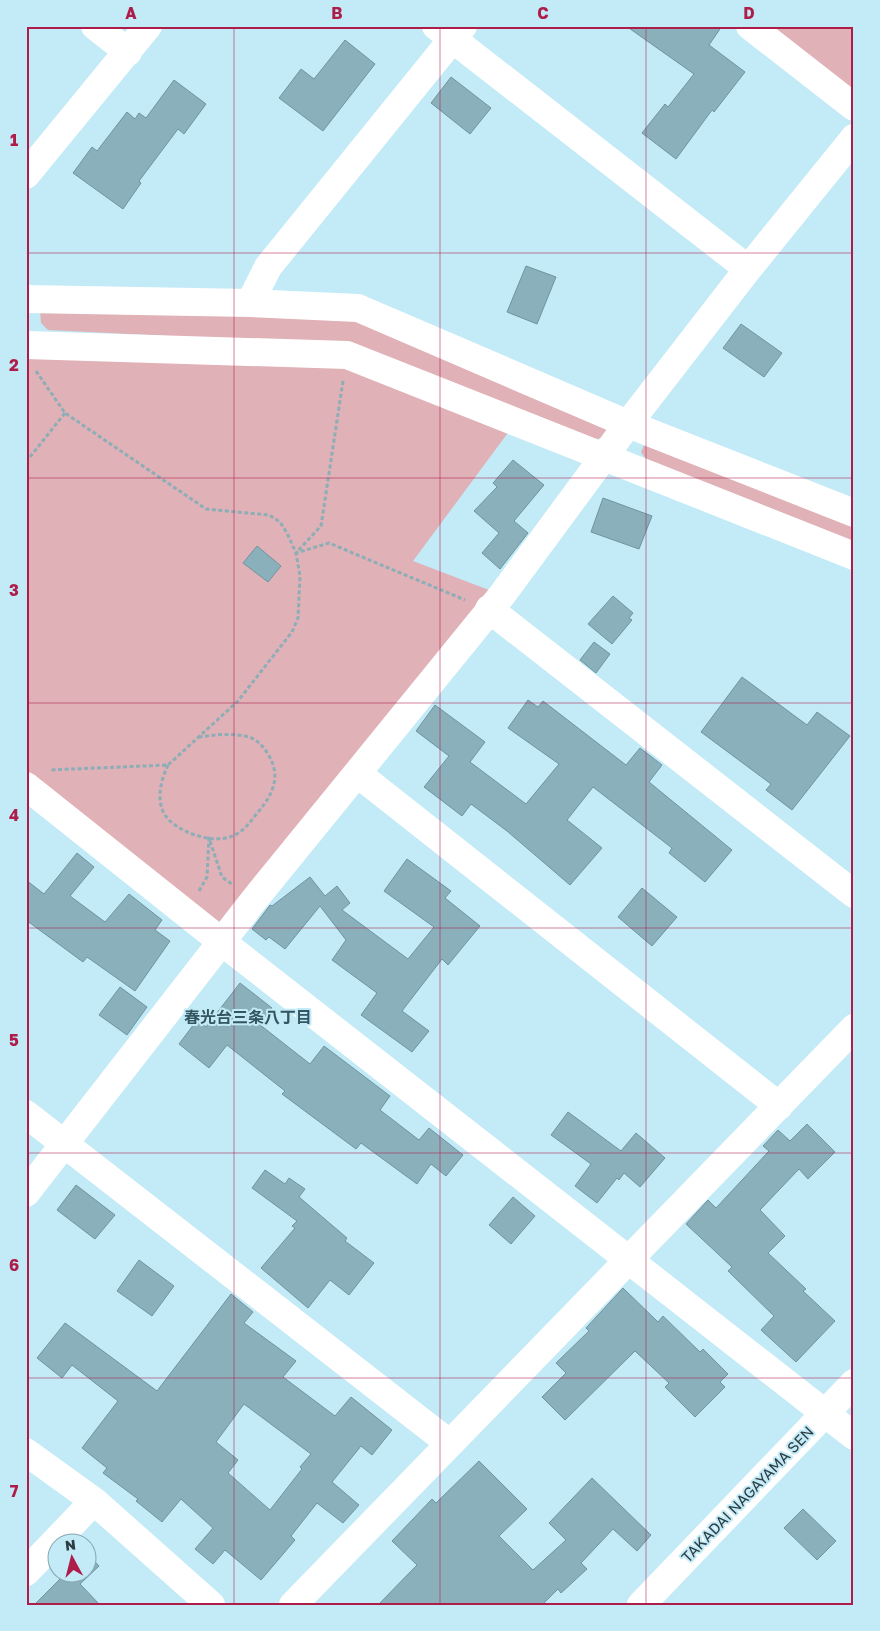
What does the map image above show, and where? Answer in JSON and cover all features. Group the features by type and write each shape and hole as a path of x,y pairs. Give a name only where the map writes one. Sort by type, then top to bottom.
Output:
{"street":[{"path":"95,26 128,52"},
{"path":"26,176 148,26"},
{"path":"750,26 854,107"},
{"path":"250,303 268,267 451,31 748,269"},
{"path":"26,1193 254,900 489,610 628,424 748,269 854,138"},
{"path":"26,299 250,303 358,308 628,424 854,513"},
{"path":"29,354 347,355 854,556"},
{"path":"489,610 854,894"},
{"path":"358,774 779,1106"},
{"path":"36,778 186,913 222,942 628,1257 854,1436"},
{"path":"293,1605 628,1257 854,1028"},
{"path":"26,1114 449,1443"},
{"name":"TAKADAI NAGAYAMA SEN","path":"641,1605 854,1383"},
{"path":"26,1452 94,1501 211,1605"},
{"path":"26,1572 94,1501"}],"path":[{"path":"29,354 65,413 206,509 268,515 280,522 296,553 300,576 298,618 292,632 238,701 198,737 168,764 159,791 162,806 169,820 181,828 209,838 224,837 240,832 272,794 276,780 275,766 261,743 245,736 198,737"},
{"path":"296,553 321,526 347,355"},
{"path":"26,462 65,413"},
{"path":"296,553 329,543 489,610"},
{"path":"36,778 168,764"},
{"path":"209,838 222,877 254,900"},
{"path":"186,913 208,877 209,838"}],"shaded area":[{"path":"751,26 854,26 854,106"},
{"path":"40,309 356,318 613,423 604,437 594,440 350,345 48,330 41,323"},
{"path":"26,345 347,355 516,422 413,561 502,595 222,942 26,786"},
{"path":"646,441 854,513 854,544 648,462 641,452"}],"building":[{"path":"626,26 722,26 709,45 745,72 714,112 712,110 676,159 642,133 665,104 668,107 694,74"},
{"path":"345,40 375,64 323,131 279,98 301,69 314,79"},
{"path":"451,77 491,108 470,134 431,103"},
{"path":"174,80 206,104 184,134 178,129 139,181 141,183 123,209 73,173 92,147 97,151 127,112 135,119 139,113 146,118"},
{"path":"526,266 556,277 537,324 507,312"},
{"path":"741,324 782,353 764,377 723,348"},
{"path":"513,460 544,485 514,521 528,533 500,569 482,553 499,533 474,511 497,487 493,483"},
{"path":"603,498 652,516 639,549 591,532"},
{"path":"257,546 281,566 268,582 243,563"},
{"path":"613,596 633,613 629,618 632,620 612,644 588,624"},
{"path":"594,642 610,654 596,673 580,660"},
{"path":"742,677 807,725 817,712 850,736 792,810 766,790 771,784 701,732"},
{"path":"528,700 538,707 543,701 626,765 640,748 662,765 649,782 732,850 705,882 669,853 672,848 593,787 567,820 602,848 570,885 507,831 471,804 462,816 424,787 449,756 416,731 435,705 485,742 470,762 526,804 559,764 508,728"},
{"path":"77,853 94,867 70,896 105,922 129,894 162,920 155,930 170,941 135,991 87,957 83,962 26,920 26,880 44,894"},
{"path":"407,859 451,891 445,898 480,926 448,965 442,959 402,1011 429,1031 412,1052 361,1015 377,993 332,960 346,940 320,906 285,949 269,937 266,940 252,929 270,905 272,906 310,877 325,896 337,886 350,903 342,910 408,959 434,927 384,891"},
{"path":"642,888 677,917 652,946 618,917"},
{"path":"240,983 272,1008 259,1024 310,1064 324,1046 390,1096 380,1110 419,1140 429,1128 463,1155 446,1176 431,1164 417,1184 361,1143 356,1149 282,1094 285,1091 227,1045 209,1068 179,1044 197,1020 206,1027"},
{"path":"120,987 147,1007 127,1035 99,1015"},
{"path":"568,1112 621,1151 636,1133 665,1158 640,1187 624,1173 619,1180 617,1178 597,1203 575,1186 591,1164 551,1135"},
{"path":"807,1124 835,1152 808,1179 799,1169 760,1210 785,1236 768,1253 806,1289 803,1291 835,1321 796,1362 761,1330 774,1316 728,1271 732,1267 686,1224 708,1200 716,1208 769,1151 763,1146 778,1130 790,1141"},
{"path":"265,1170 285,1184 289,1178 305,1189 299,1197 347,1238 345,1241 374,1263 349,1295 330,1280 308,1308 261,1268 295,1228 292,1226 297,1221 252,1188"},
{"path":"76,1185 115,1215 95,1239 57,1210"},
{"path":"513,1197 535,1216 511,1244 489,1225"},
{"path":"139,1260 174,1286 152,1316 117,1291"},
{"path":"623,1288 658,1322 663,1316 700,1352 703,1349 728,1374 720,1382 725,1387 695,1417 665,1387 669,1383 635,1351 565,1420 542,1397 566,1373 556,1363 589,1331 586,1328"},
{"path":"231,1294 253,1312 244,1323 296,1361 283,1377 335,1416 351,1397 392,1430 372,1455 361,1446 332,1482 359,1505 343,1523 317,1503 291,1536 295,1540 261,1580 225,1550 213,1564 195,1549 213,1528 181,1499 162,1522 136,1501 138,1499 103,1473 107,1468 82,1448 118,1401 72,1365 62,1378 37,1358 65,1323 157,1391","holes":["244,1404 311,1454 300,1467 302,1469 270,1510 228,1473 238,1460 216,1442"]},
{"path":"479,1461 527,1509 499,1536 533,1570 566,1540 549,1523 592,1478 651,1535 637,1551 613,1529 581,1563 587,1569 561,1593 558,1589 542,1605 378,1605 417,1565 392,1541 432,1499 436,1503"},
{"path":"803,1509 836,1541 817,1560 784,1528"},
{"path":"55,1584 80,1584 100,1605 34,1605"}],"district":[{"name":"春光台三条八丁目","path":"248,1017"}]}
